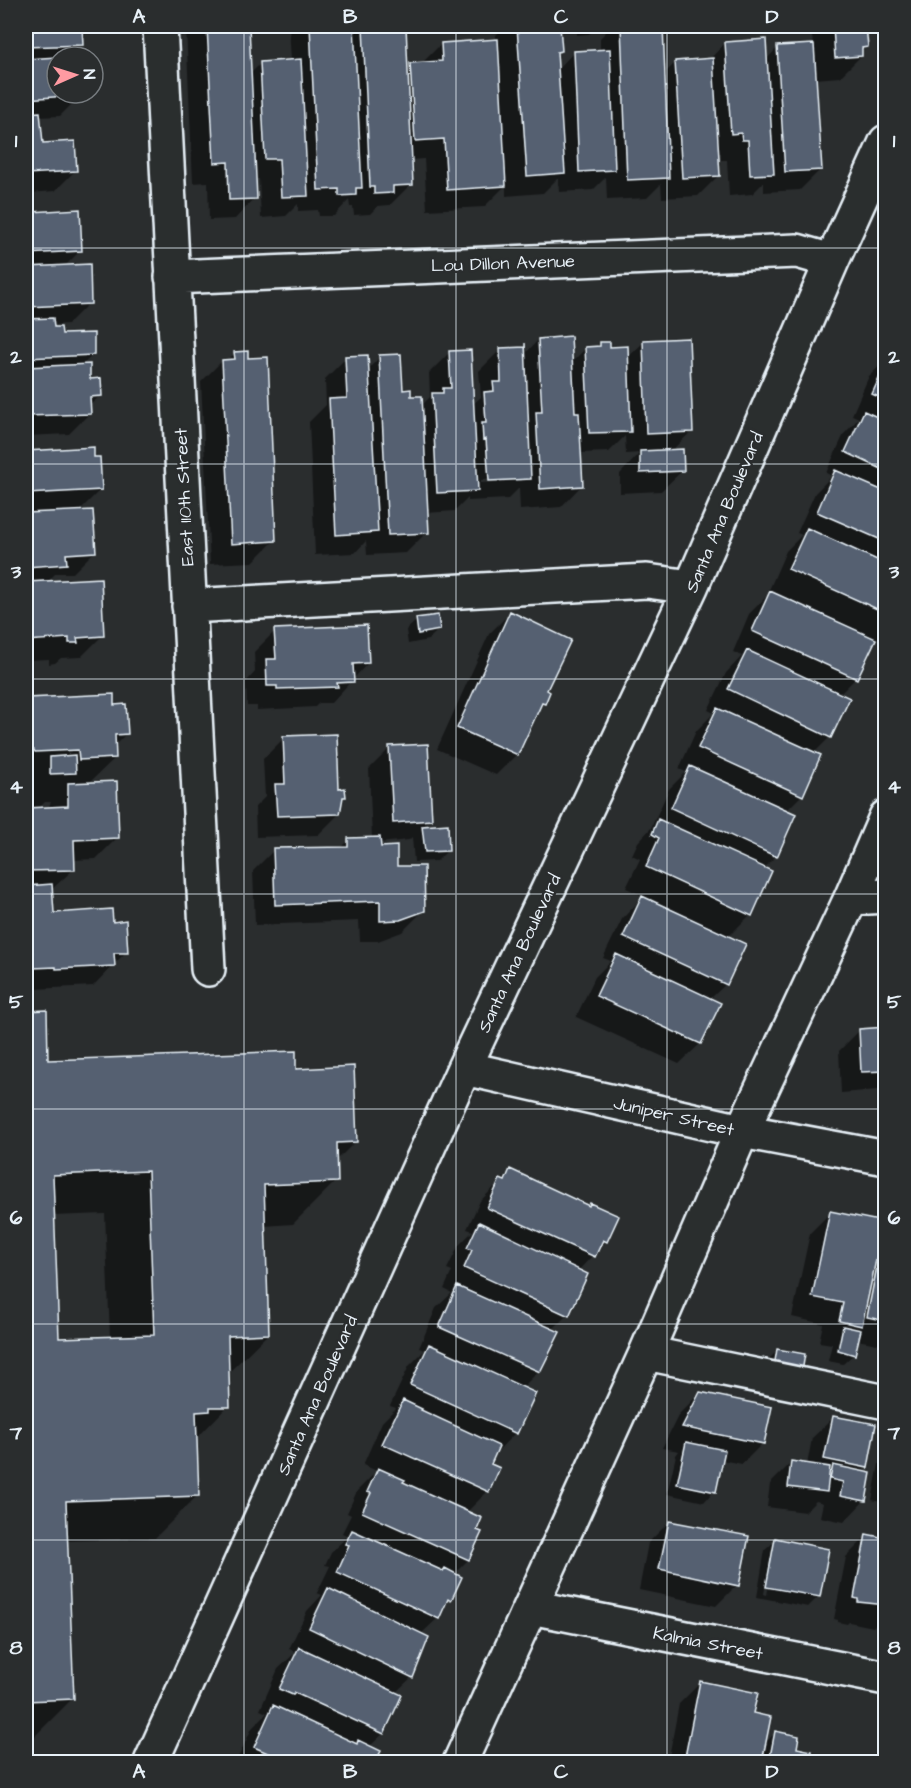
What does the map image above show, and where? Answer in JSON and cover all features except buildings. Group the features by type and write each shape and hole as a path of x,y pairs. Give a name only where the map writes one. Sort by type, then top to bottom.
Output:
{"street":[{"name":"East 110th Street","path":"160,26 208,969"},
{"name":"Santa Ana Boulevard","path":"151,1762 464,1068 692,587 885,142"},
{"name":"Lou Dillon Avenue","path":"172,277 797,251 832,261"},
{"path":"189,606 647,581 692,587"},
{"path":"460,1762 646,1353 742,1131 851,898 885,817"},
{"path":"851,898 885,896"},
{"name":"Juniper Street","path":"464,1068 742,1131 885,1158"},
{"path":"646,1353 885,1402"},
{"name":"Kalmia Street","path":"531,1607 885,1678"}]}
